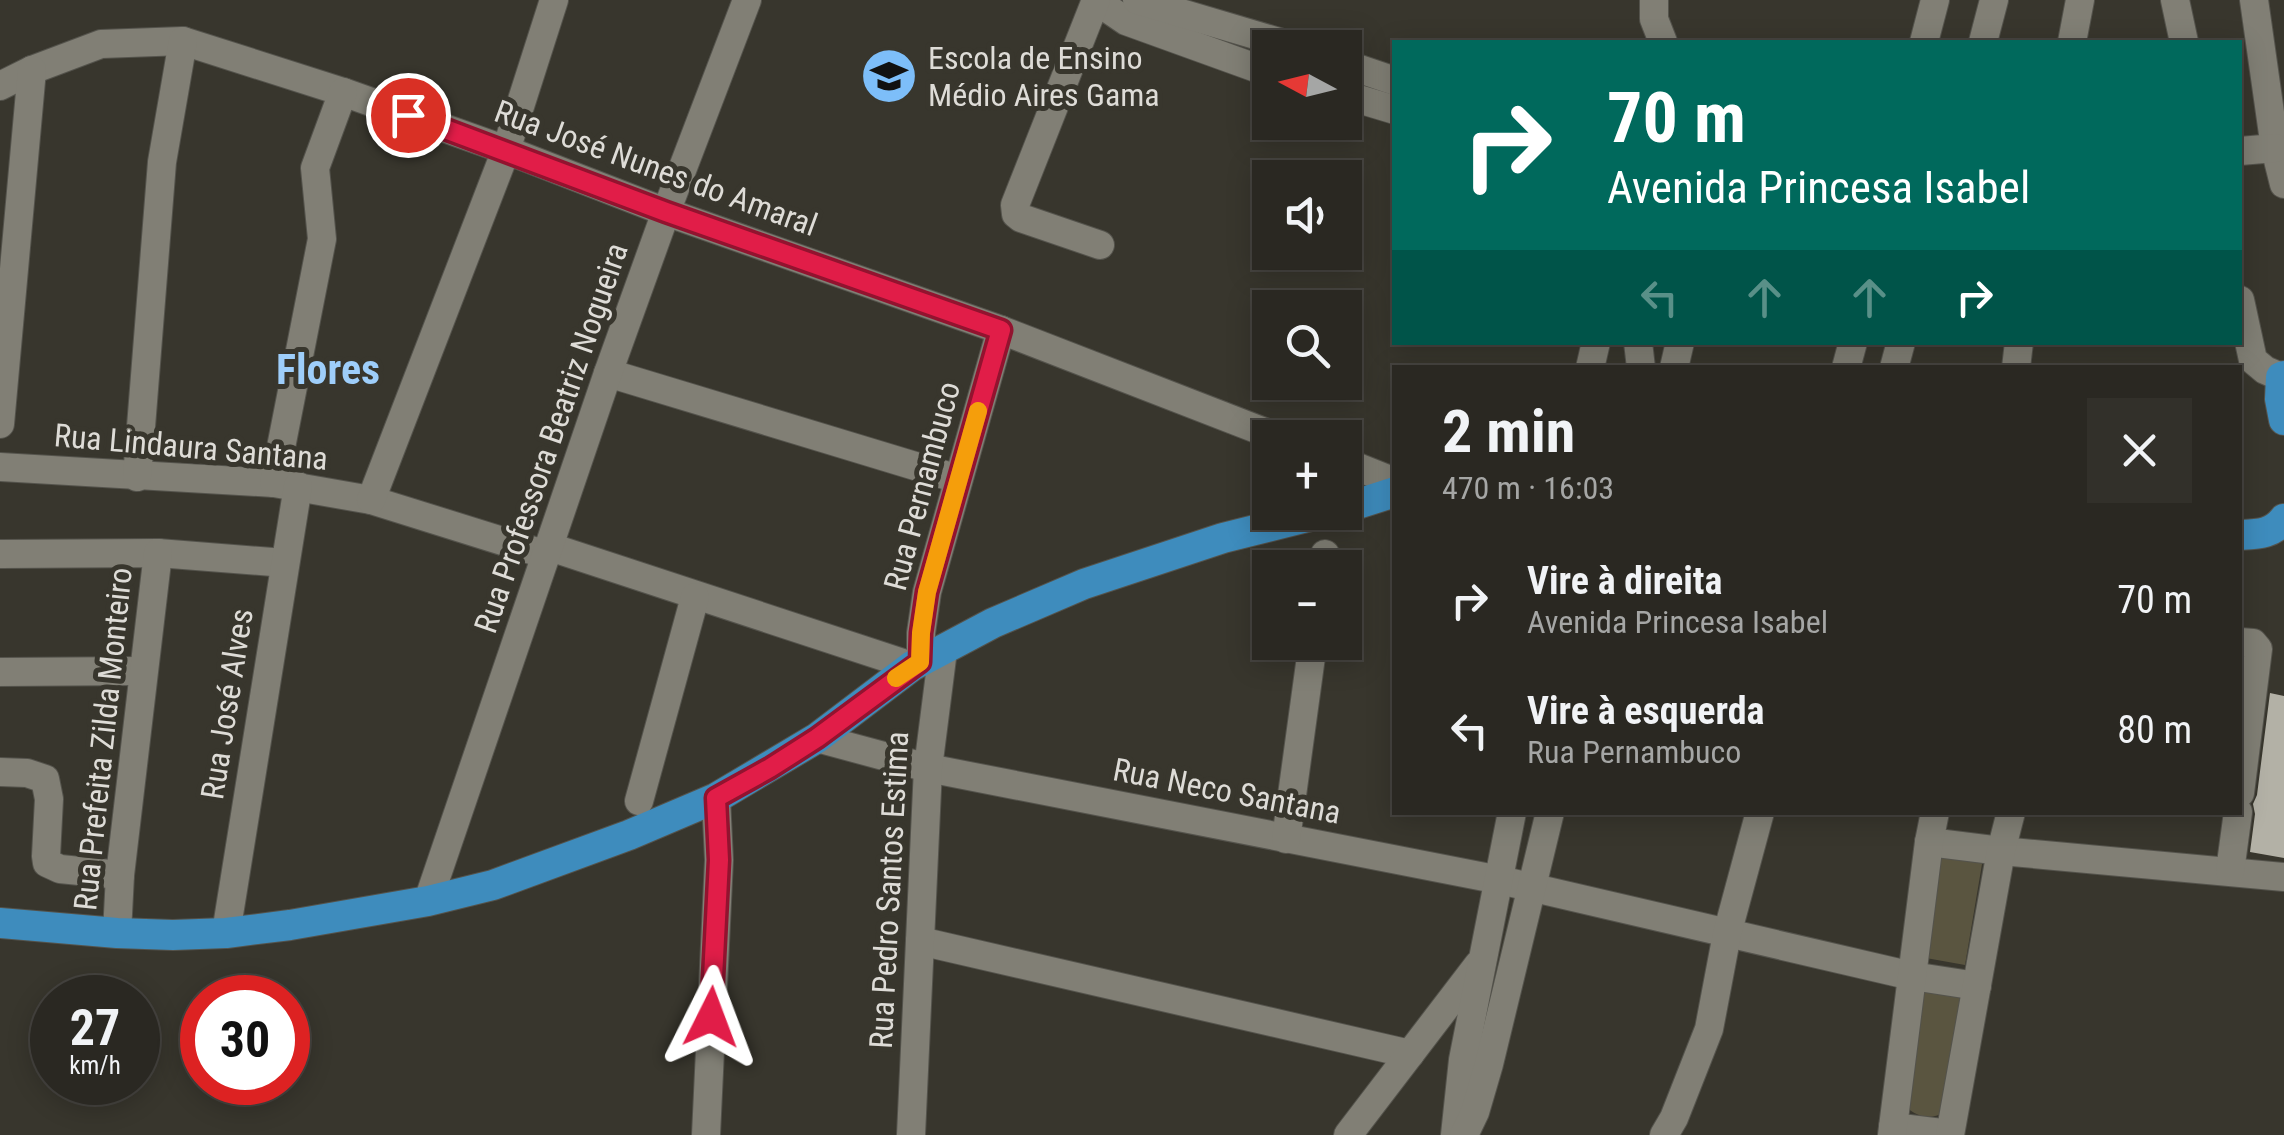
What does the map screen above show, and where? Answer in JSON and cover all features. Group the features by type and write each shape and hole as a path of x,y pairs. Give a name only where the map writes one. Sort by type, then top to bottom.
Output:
{"main road":[{"path":"2283,377 2280,398 2284,420"},
{"path":"1362,503 1392,493"},
{"path":"2242,535 2264,534 2284,518"},
{"path":"0,923 173,935 226,933 428,901 493,885 629,836 716,798 817,738 925,659 993,623 1084,584 1255,530"}],"street":[{"path":"372,500 506,150 554,0"},
{"name":"Rua Professora Beatriz Nogueira","path":"428,901 608,373 748,0"},
{"path":"1100,246 1020,218 1015,205 1098,0 1126,22 1252,67"},
{"path":"1137,0 1252,34"},
{"path":"1654,0 1654,20 1662,40"},
{"path":"1928,40 1935,0"},
{"path":"1984,40 1994,0"},
{"path":"2072,40 2080,0"},
{"path":"2175,0 2184,40"},
{"path":"2250,6 2284,184"},
{"path":"137,476 162,162 182,41"},
{"name":"Rua José Nunes do Amaral","path":"0,86 101,44 182,41 506,150 666,212 1001,330 1252,427"},
{"path":"0,424 32,70"},
{"path":"1362,70 1392,81"},
{"name":"Rua José Alves","path":"226,933 285,563 286,484 322,239 315,168 343,92"},
{"path":"1362,99 1392,109"},
{"path":"2242,151 2276,148"},
{"path":"2242,309 2254,360 2265,370 2283,377"},
{"name":"Rua Pernambuco","path":"925,659 921,633 927,592 1001,330"},
{"path":"608,373 958,479"},
{"name":"Rua Lindaura Santana","path":"0,468 286,484 372,500 695,596 925,659"},
{"path":"1362,469 1392,481"},
{"path":"0,554 158,553 285,563"},
{"name":"Rua Prefeita Zilda Monteiro","path":"117,932 142,670 158,553"},
{"path":"639,801 695,596"},
{"path":"2242,760 2249,645"},
{"name":"Rua Pedro Santos Estima","path":"911,1135 928,768 925,659"},
{"path":"1286,839 1311,660"},
{"path":"0,672 142,670"},
{"name":"Rua Neco Santana","path":"817,738 928,768 1500,880 1912,976 1977,986"},
{"path":"0,772 28,773 45,780 50,800 48,863 120,875"},
{"path":"706,1135 719,860 716,798"},
{"path":"1488,1008 1483,958 1511,815"},
{"path":"1455,1135 1488,1008 1530,888 1549,815"},
{"path":"1664,1135 1708,1029 1727,934 1759,815"},
{"path":"1934,815 1892,1131 1950,1134 2001,852 2011,815"},
{"path":"2230,871 2238,815"},
{"path":"1929,842 2284,877"},
{"path":"920,941 1410,1054"},
{"path":"1348,1135 1483,958"},
{"path":"1464,1135 1475,1112 1476,1062"}],"shaded area":[{"path":"1942,852 1983,858 1965,965 1926,958"},
{"path":"1923,990 1965,996 1945,1112 1929,1117 1906,1107"}],"building":[{"path":"2270,693 2284,696 2284,858 2250,852 2253,804"}],"slow traffic":[{"path":"896,678 920,662 927,592 978,411"}],"place":[{"name":"Escola de Ensino Médio Aires Gama","path":"889,76"}],"district":[{"name":"Flores","path":"328,369"}],"route":[{"path":"408,115 666,212 1001,330 927,592 920,662 817,738 716,798 719,860 711,1017"}]}
